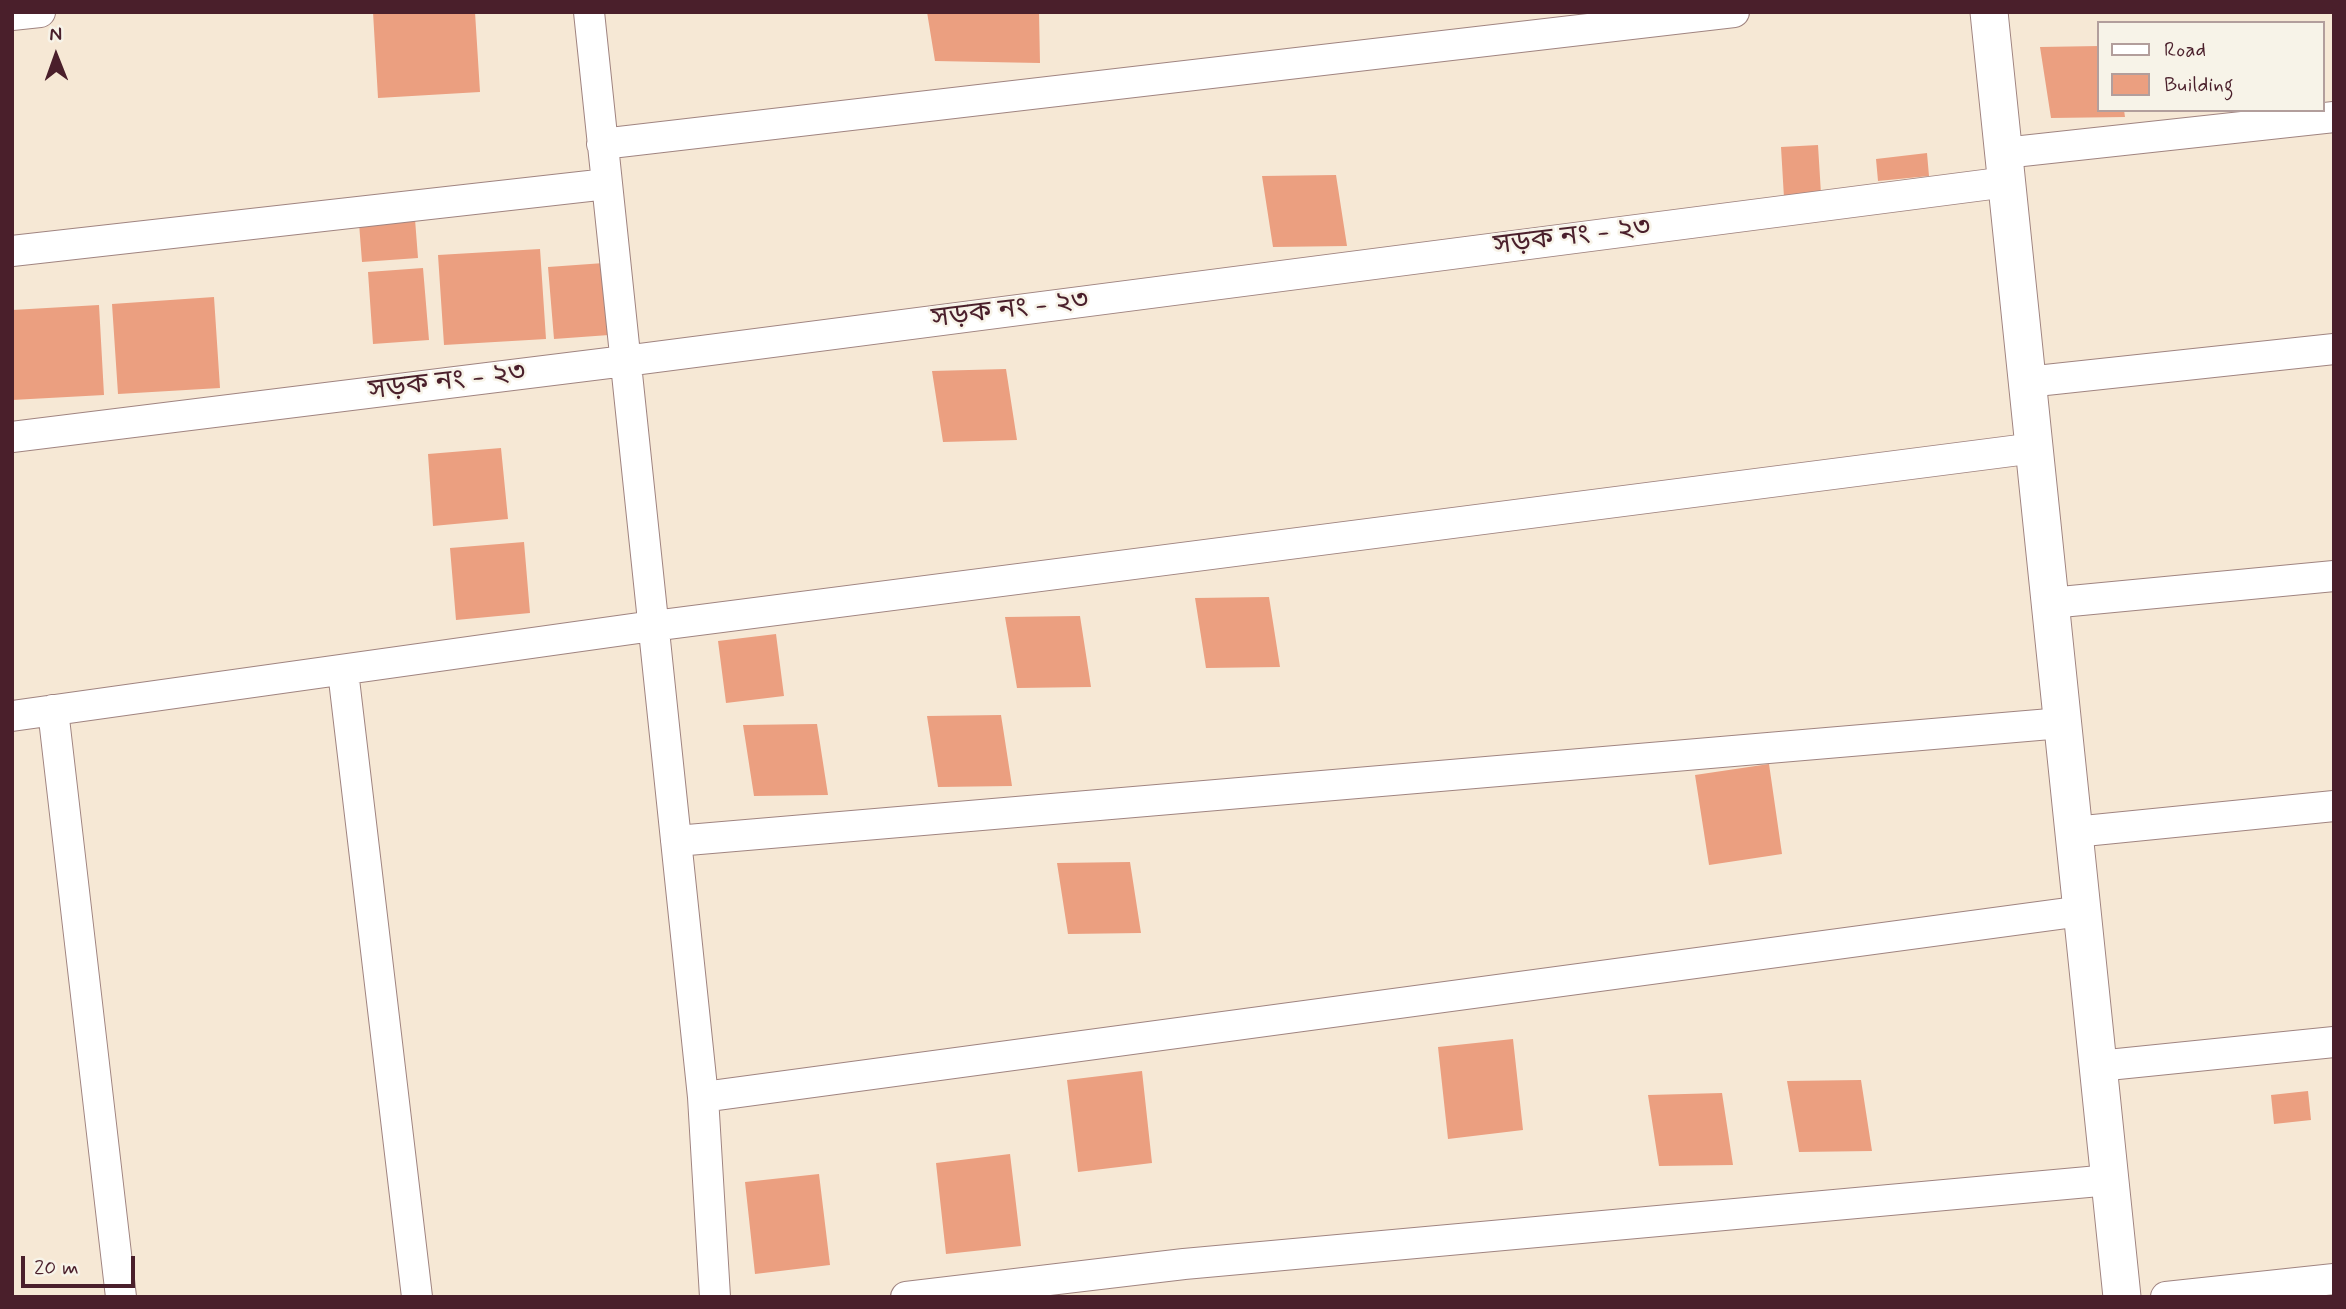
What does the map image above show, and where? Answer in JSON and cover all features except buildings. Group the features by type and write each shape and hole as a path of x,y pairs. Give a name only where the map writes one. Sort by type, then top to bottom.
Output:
{"street":[{"path":"12,15 40,12"},
{"path":"589,12 703,1097 715,1297"},
{"path":"602,144 1734,12"},
{"path":"1989,12 2122,1297"},
{"name":"সড়ক নং - ২৩","path":"12,437 625,361 2005,168 2334,117"},
{"path":"12,251 607,184"},
{"path":"2027,382 2334,349"},
{"path":"12,716 653,626 2035,449"},
{"path":"2050,603 2334,576"},
{"path":"343,671 417,1297"},
{"path":"53,710 121,1297"},
{"path":"676,841 2062,723"},
{"path":"2074,832 2334,806"},
{"path":"703,1097 2082,911"},
{"path":"2098,1066 2334,1042"},
{"path":"906,1297 1184,1264 2110,1180"},
{"path":"2166,1297 2334,1279"}]}
